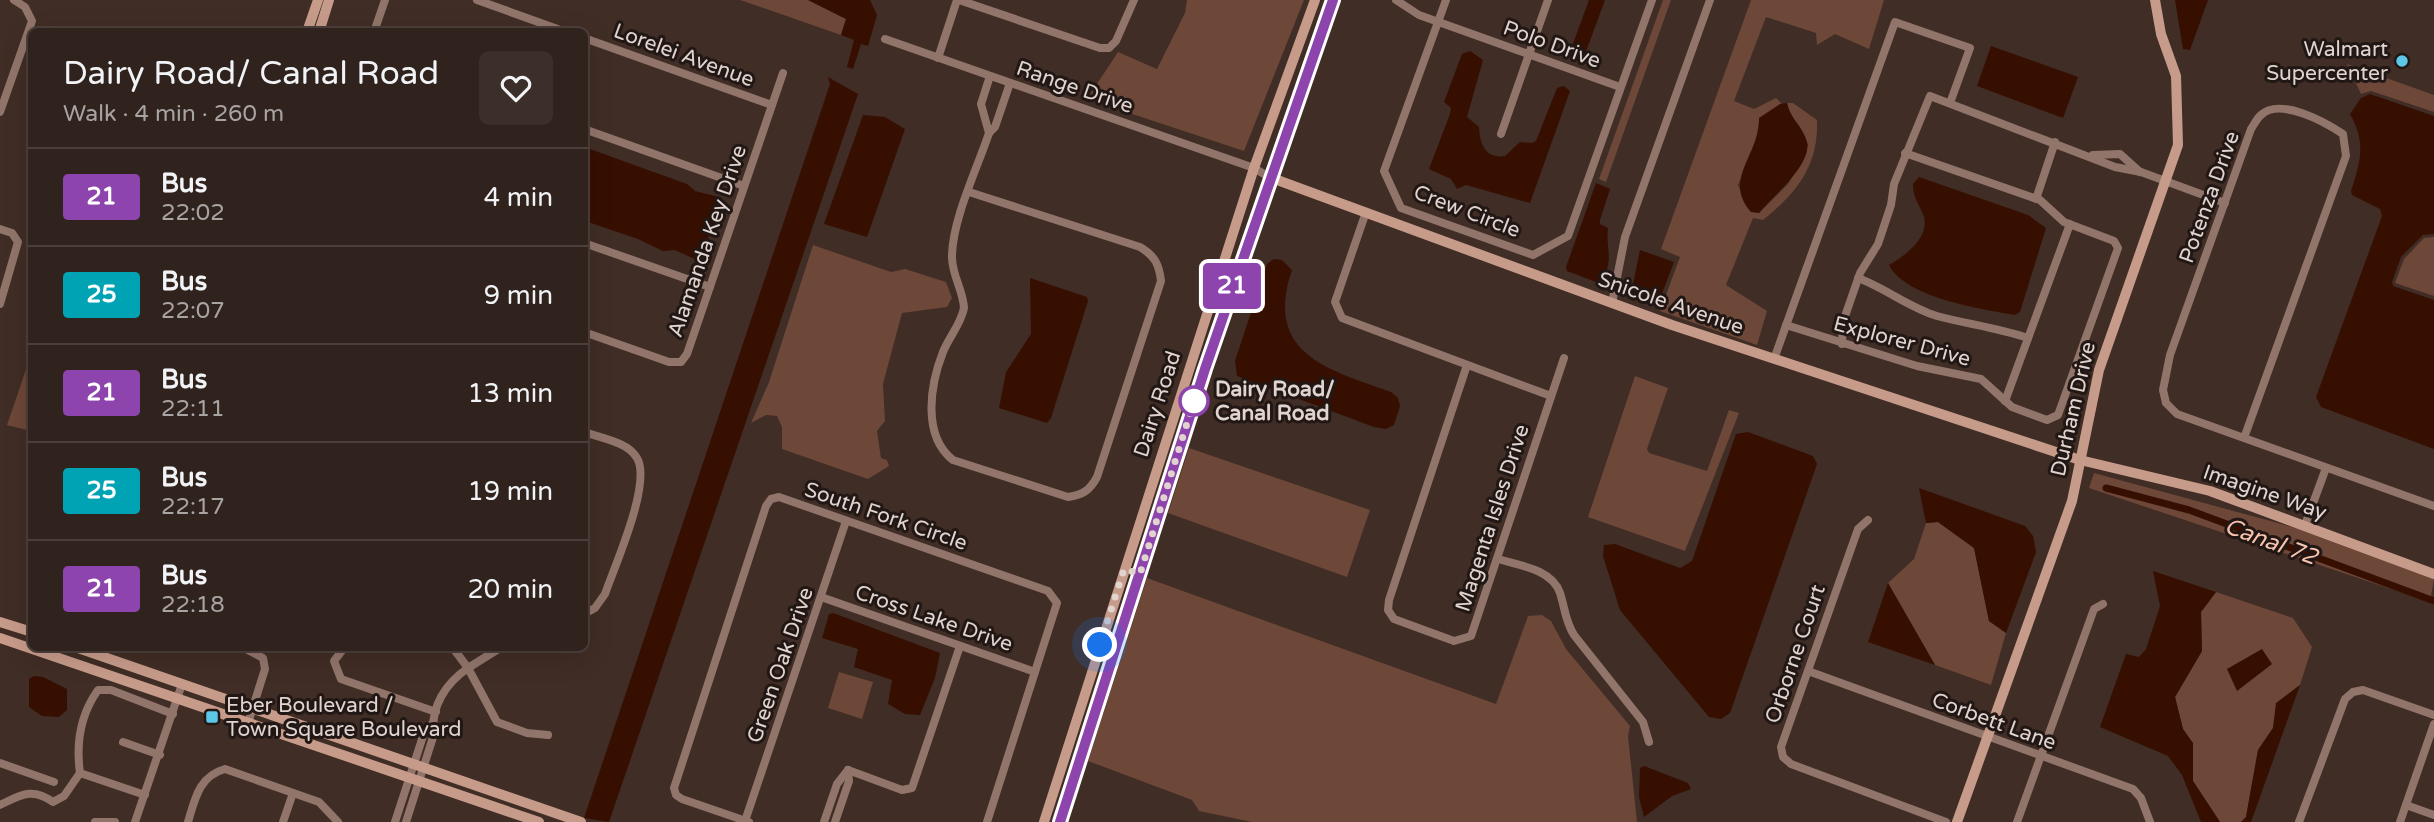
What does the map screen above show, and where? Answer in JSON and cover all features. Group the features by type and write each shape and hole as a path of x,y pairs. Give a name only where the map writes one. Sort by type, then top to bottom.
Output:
{"street":[{"path":"14,0 25,7 32,21 30,28"},
{"path":"308,28 318,0"},
{"path":"320,28 329,0"},
{"path":"375,28 385,0"},
{"path":"477,0 555,28"},
{"path":"938,58 958,0 1100,48 1109,48 1116,41 1134,0"},
{"name":"Dairy Road","path":"1044,822 1254,168 1315,0"},
{"name":"Dairy Road","path":"1060,822 1205,369 1269,177 1333,0"},
{"name":"Polo Drive","path":"1396,0 1419,15 1620,87"},
{"name":"Crew Circle","path":"1446,0 1384,172 1401,208 1533,255 1568,236 1652,0"},
{"path":"1501,134 1548,0"},
{"path":"1612,303 1625,237 1710,0"},
{"name":"Durham Drive","path":"1957,822 2072,502 2099,370 2178,145 2176,76 2161,34 2155,0"},
{"path":"1774,359 1895,22 1970,48 1951,103"},
{"path":"0,112 28,32"},
{"name":"Lorelei Avenue","path":"588,39 772,105"},
{"name":"Range Drive","path":"885,39 1254,168"},
{"name":"Alamanda Key Drive","path":"588,333 669,362 681,362 687,354 783,73"},
{"path":"989,133 981,104 990,76"},
{"path":"969,192 1140,247 1156,259 1160,270 1161,281 1097,477 1091,488 1079,495 1068,497 953,460 942,452 934,438 932,401 935,376 964,308 952,256 954,239 969,192 989,133 995,127 1010,83"},
{"path":"1843,344 1843,322 1858,278 1878,244 1905,153 1930,96 2090,155 2115,167 2141,172 2225,203"},
{"name":"Potenza Drive","path":"2244,438 2346,156 2343,134 2331,126 2280,107 2261,114 2252,129 2171,354 2163,390 2166,403 2177,414 2326,468 2434,506"},
{"path":"588,130 744,186"},
{"path":"2036,199 2055,142"},
{"name":"Explorer Drive","path":"1786,326 1843,344 1863,347 1917,366 1981,379 2012,407 2051,420 2058,415 2118,248 2114,241 2070,224 2036,199 1905,153"},
{"path":"2090,155 2119,154 2141,172"},
{"name":"Snicole Avenue","path":"1254,168 1269,177 1612,303 2080,460"},
{"path":"1366,212 1335,302 1336,311 1342,318 1551,396"},
{"path":"2005,401 2070,224"},
{"path":"0,229 12,233 18,242 17,254 0,304"},
{"path":"588,244 710,287"},
{"name":"Explorer Drive","path":"1858,278 1935,315 1998,328 2028,338"},
{"name":"Magenta Isles Drive","path":"1467,365 1389,600 1388,610 1394,618 1454,641 1471,636 1564,358"},
{"path":"1191,364 1205,369"},
{"path":"588,433 623,446 636,457 642,482 605,594 596,608 588,612"},
{"name":"Imagine Way","path":"2080,460 2210,491 2434,574"},
{"path":"2305,525 2326,468"},
{"name":"South Fork Circle","path":"747,821 682,799 676,795 674,788 766,506 771,499 779,497 1048,591 1055,597 1056,603 987,822"},
{"name":"Orborne Court","path":"1868,520 1858,529 1781,747 1783,757 1791,764 1946,822"},
{"name":"Green Oak Drive","path":"747,821 846,521"},
{"path":"1498,559 1544,574 1553,582 1560,593 1566,621 1574,635 1643,722 1648,742"},
{"path":"1124,569 1140,574"},
{"name":"Cross Lake Drive","path":"821,597 1035,672"},
{"path":"2017,822 2094,609 2103,604"},
{"path":"0,622 28,631"},
{"path":"0,638 28,647"},
{"path":"848,770 902,790 912,788 960,646"},
{"path":"39,651 539,822"},
{"path":"90,668 96,651"},
{"path":"99,651 182,684 581,822"},
{"path":"248,723 265,670 263,658 250,651"},
{"path":"342,651 334,661 341,679 436,712"},
{"path":"455,651 468,668 497,722 527,733 548,735"},
{"path":"395,822 414,780 425,768 434,734 433,723 444,690 453,678 495,651"},
{"name":"Corbett Lane","path":"1808,671 2133,789 2141,798 2150,822"},
{"path":"135,822 182,684"},
{"path":"0,805 28,792 43,794 53,802 64,796 80,773 78,753 81,727 88,704 98,690 111,690 173,714"},
{"path":"2298,822 2345,699 2353,692 2363,690 2434,715"},
{"path":"406,822 414,780 412,764 425,730 433,723"},
{"path":"2400,822 2434,724"},
{"path":"122,742 160,755"},
{"path":"0,763 54,782"},
{"path":"188,822 200,786 212,772 225,769 319,802 338,822"},
{"path":"824,822 837,784 848,770"},
{"path":"835,822 849,781 848,770"},
{"path":"80,773 145,795"},
{"path":"283,822 293,793"},
{"path":"2406,805 2434,815"},
{"path":"399,809 409,812"},
{"path":"95,822 116,822"}],"shaded area":[{"path":"740,0 808,0 846,19 841,35"},
{"path":"808,0 870,0 877,15 868,46 861,44 853,69 847,67 854,40 841,35 846,19"},
{"path":"1187,0 1304,0 1244,151 1087,99 1118,52 1157,69 1185,13"},
{"path":"1589,0 1605,0 1585,54 1578,55 1571,49"},
{"path":"1663,0 1671,0 1606,182 1599,179"},
{"path":"1751,0 1884,0 1869,49 1835,34 1817,45 1816,33 1766,17 1734,101 1754,109 1776,98 1782,104 1760,118 1754,150 1738,185 1747,207 1759,213 1789,183 1808,145 1787,103 1793,103 1817,120 1814,151 1803,177 1786,199 1763,220 1753,218 1726,285 1767,311 1757,345 1660,311 1680,257 1661,249"},
{"path":"2175,0 2208,0 2190,50 2183,49"},
{"path":"1991,46 2078,77 2063,118 1977,86"},
{"path":"1470,51 1483,60 1467,117 1479,127 1482,144 1488,153 1493,155 1505,156 1520,142 1536,141 1557,88 1564,86 1570,91 1530,203 1466,185 1457,189 1451,179 1429,169 1450,114 1451,108 1444,102 1462,54"},
{"path":"2347,64 2434,95 2434,112 2371,91 2361,94"},
{"path":"828,77 858,94 609,822 584,818 830,84"},
{"path":"2370,94 2434,116 2434,234 2423,235 2401,257 2392,282 2393,286 2434,300 2434,449 2321,407 2316,397 2382,216 2380,209 2352,195 2351,191 2360,143 2350,114 2361,98"},
{"path":"1787,103 1805,136 1807,151 1797,170 1781,190 1759,213 1751,212 1740,189 1744,167 1758,131 1759,118 1780,104"},
{"path":"863,115 885,117 905,129 867,237 824,224"},
{"path":"588,148 687,184 695,191 719,197 717,215 699,261 675,250 663,251 638,239 588,222"},
{"path":"1919,177 2028,215 2046,228 2020,312 2015,315 1983,309 1927,294 1911,286 1889,265 1909,251 1924,230 1923,214 1913,189 1913,184"},
{"path":"1596,183 1610,189 1600,220 1600,224 1608,228 1608,264 1596,282 1567,271 1566,267"},
{"path":"2434,237 2434,296 2395,283 2404,259 2424,238"},
{"path":"813,245 891,272 905,269 946,282 952,298 947,307 902,313 883,384 885,421 877,431 881,458 887,460 889,466 868,479 782,449 782,427 777,416 766,415 751,423 769,382"},
{"path":"1640,250 1674,262 1658,304 1631,294"},
{"path":"1274,259 1282,260 1292,270 1285,298 1287,321 1294,340 1307,354 1325,366 1391,392 1398,398 1400,406 1394,425 1386,429 1374,427 1237,376 1235,361 1267,264"},
{"path":"1030,278 1087,297 1088,301 1051,418 1047,423 999,408 1006,372 1031,334"},
{"path":"28,364 28,430 7,425"},
{"path":"1635,376 1668,388 1647,449 1649,453 1707,471 1729,410 1739,413 1685,551 1588,517"},
{"path":"1748,432 1813,456 1817,464 1730,713 1721,719 1709,717 1620,610 1603,556 1604,545 1615,544 1680,568 1692,561 1736,434"},
{"path":"1189,448 1370,510 1347,577 1168,513"},
{"path":"2094,473 2307,531 2434,579 2430,602 2089,488"},
{"path":"1919,488 2025,526 2033,536 2036,552 2006,633 1989,621 1974,548 1938,522 1926,523"},
{"path":"1938,522 1974,548 1989,621 2006,633 1991,685 1935,665 1888,583 1914,559 1926,523"},
{"path":"2153,571 2216,592 2201,612 2202,651 2175,697 2183,729 2193,743 2193,781 2220,822 2201,822 2182,775 2168,756 2100,727 2126,654 2139,657 2146,649 2160,606"},
{"path":"1147,578 1496,704 1528,616 1542,615 1551,621 1566,649 1630,726 1628,736 1637,822 1252,822 1199,811 1192,800 1088,761"},
{"path":"1888,583 1935,665 1868,642"},
{"path":"2216,592 2293,618 2312,647 2300,685 2277,703 2273,728 2258,750 2246,817 2241,822 2220,822 2193,781 2192,743 2183,729 2175,697 2202,651 2201,612"},
{"path":"833,613 940,653 935,678 920,715 905,714 888,704 892,680 854,667 858,649 822,638 829,614"},
{"path":"2262,649 2272,664 2237,691 2227,669"},
{"path":"839,672 873,682 862,719 828,708"},
{"path":"34,676 43,677 67,689 67,710 59,717 42,716 29,707 29,679"},
{"path":"2300,685 2251,822 2241,822 2246,817 2258,750 2273,728 2276,703"},
{"path":"1644,766 1688,783 1691,789 1672,796 1644,817 1639,797 1640,768"}],"waterway":[{"name":"Canal 72","path":"2106,488 2189,510 2434,601"}],"bus line":[{"name":"21","path":"1060,822 1205,369 1269,177 1333,0"}],"place":[{"name":"Walmart Supercenter","path":"2402,61"},
{"name":"Dairy Road/ Canal Road","path":"1194,401"},
{"name":"Eber Boulevard / Town Square Boulevard","path":"212,717"}],"route":[{"path":"1100,645 1124,569 1140,574 1194,401"}]}
